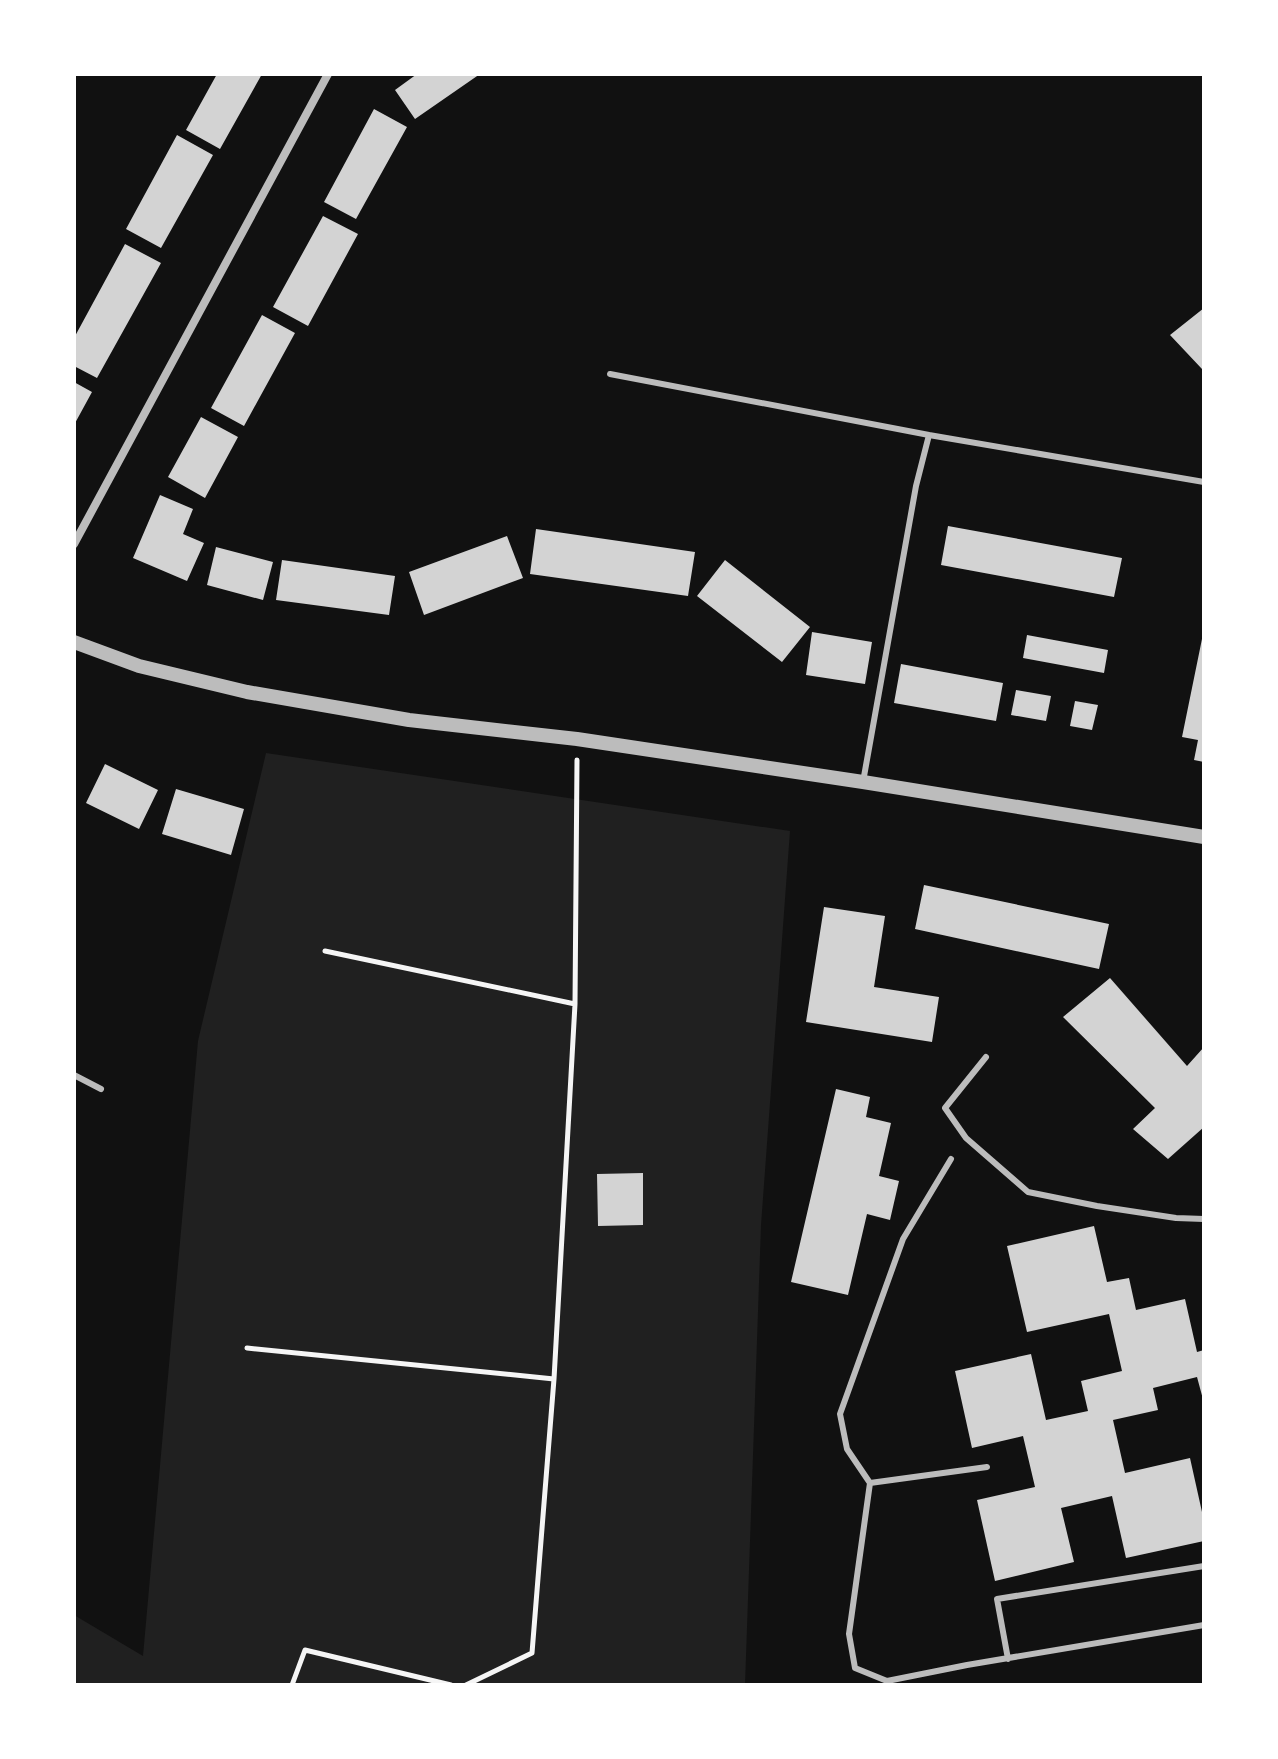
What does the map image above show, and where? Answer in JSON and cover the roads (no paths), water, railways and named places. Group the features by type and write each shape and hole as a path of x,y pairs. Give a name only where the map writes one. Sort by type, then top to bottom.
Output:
{"street":[{"path":"74,544 328,74"},
{"path":"74,642 139,666 247,692 409,720 577,739 1204,837"}],"lane":[{"path":"610,374 929,435 1204,482"},
{"path":"863,782 916,486 929,435"},
{"path":"986,1057 945,1108 966,1138 1028,1192 1097,1206 1204,1219"},
{"path":"74,1075 101,1089"},
{"path":"951,1159 903,1239 840,1414 847,1449 870,1483 849,1634 855,1668 887,1681 1204,1625"},
{"path":"870,1483 987,1467"},
{"path":"1008,1659 997,1599 1204,1566"}]}
